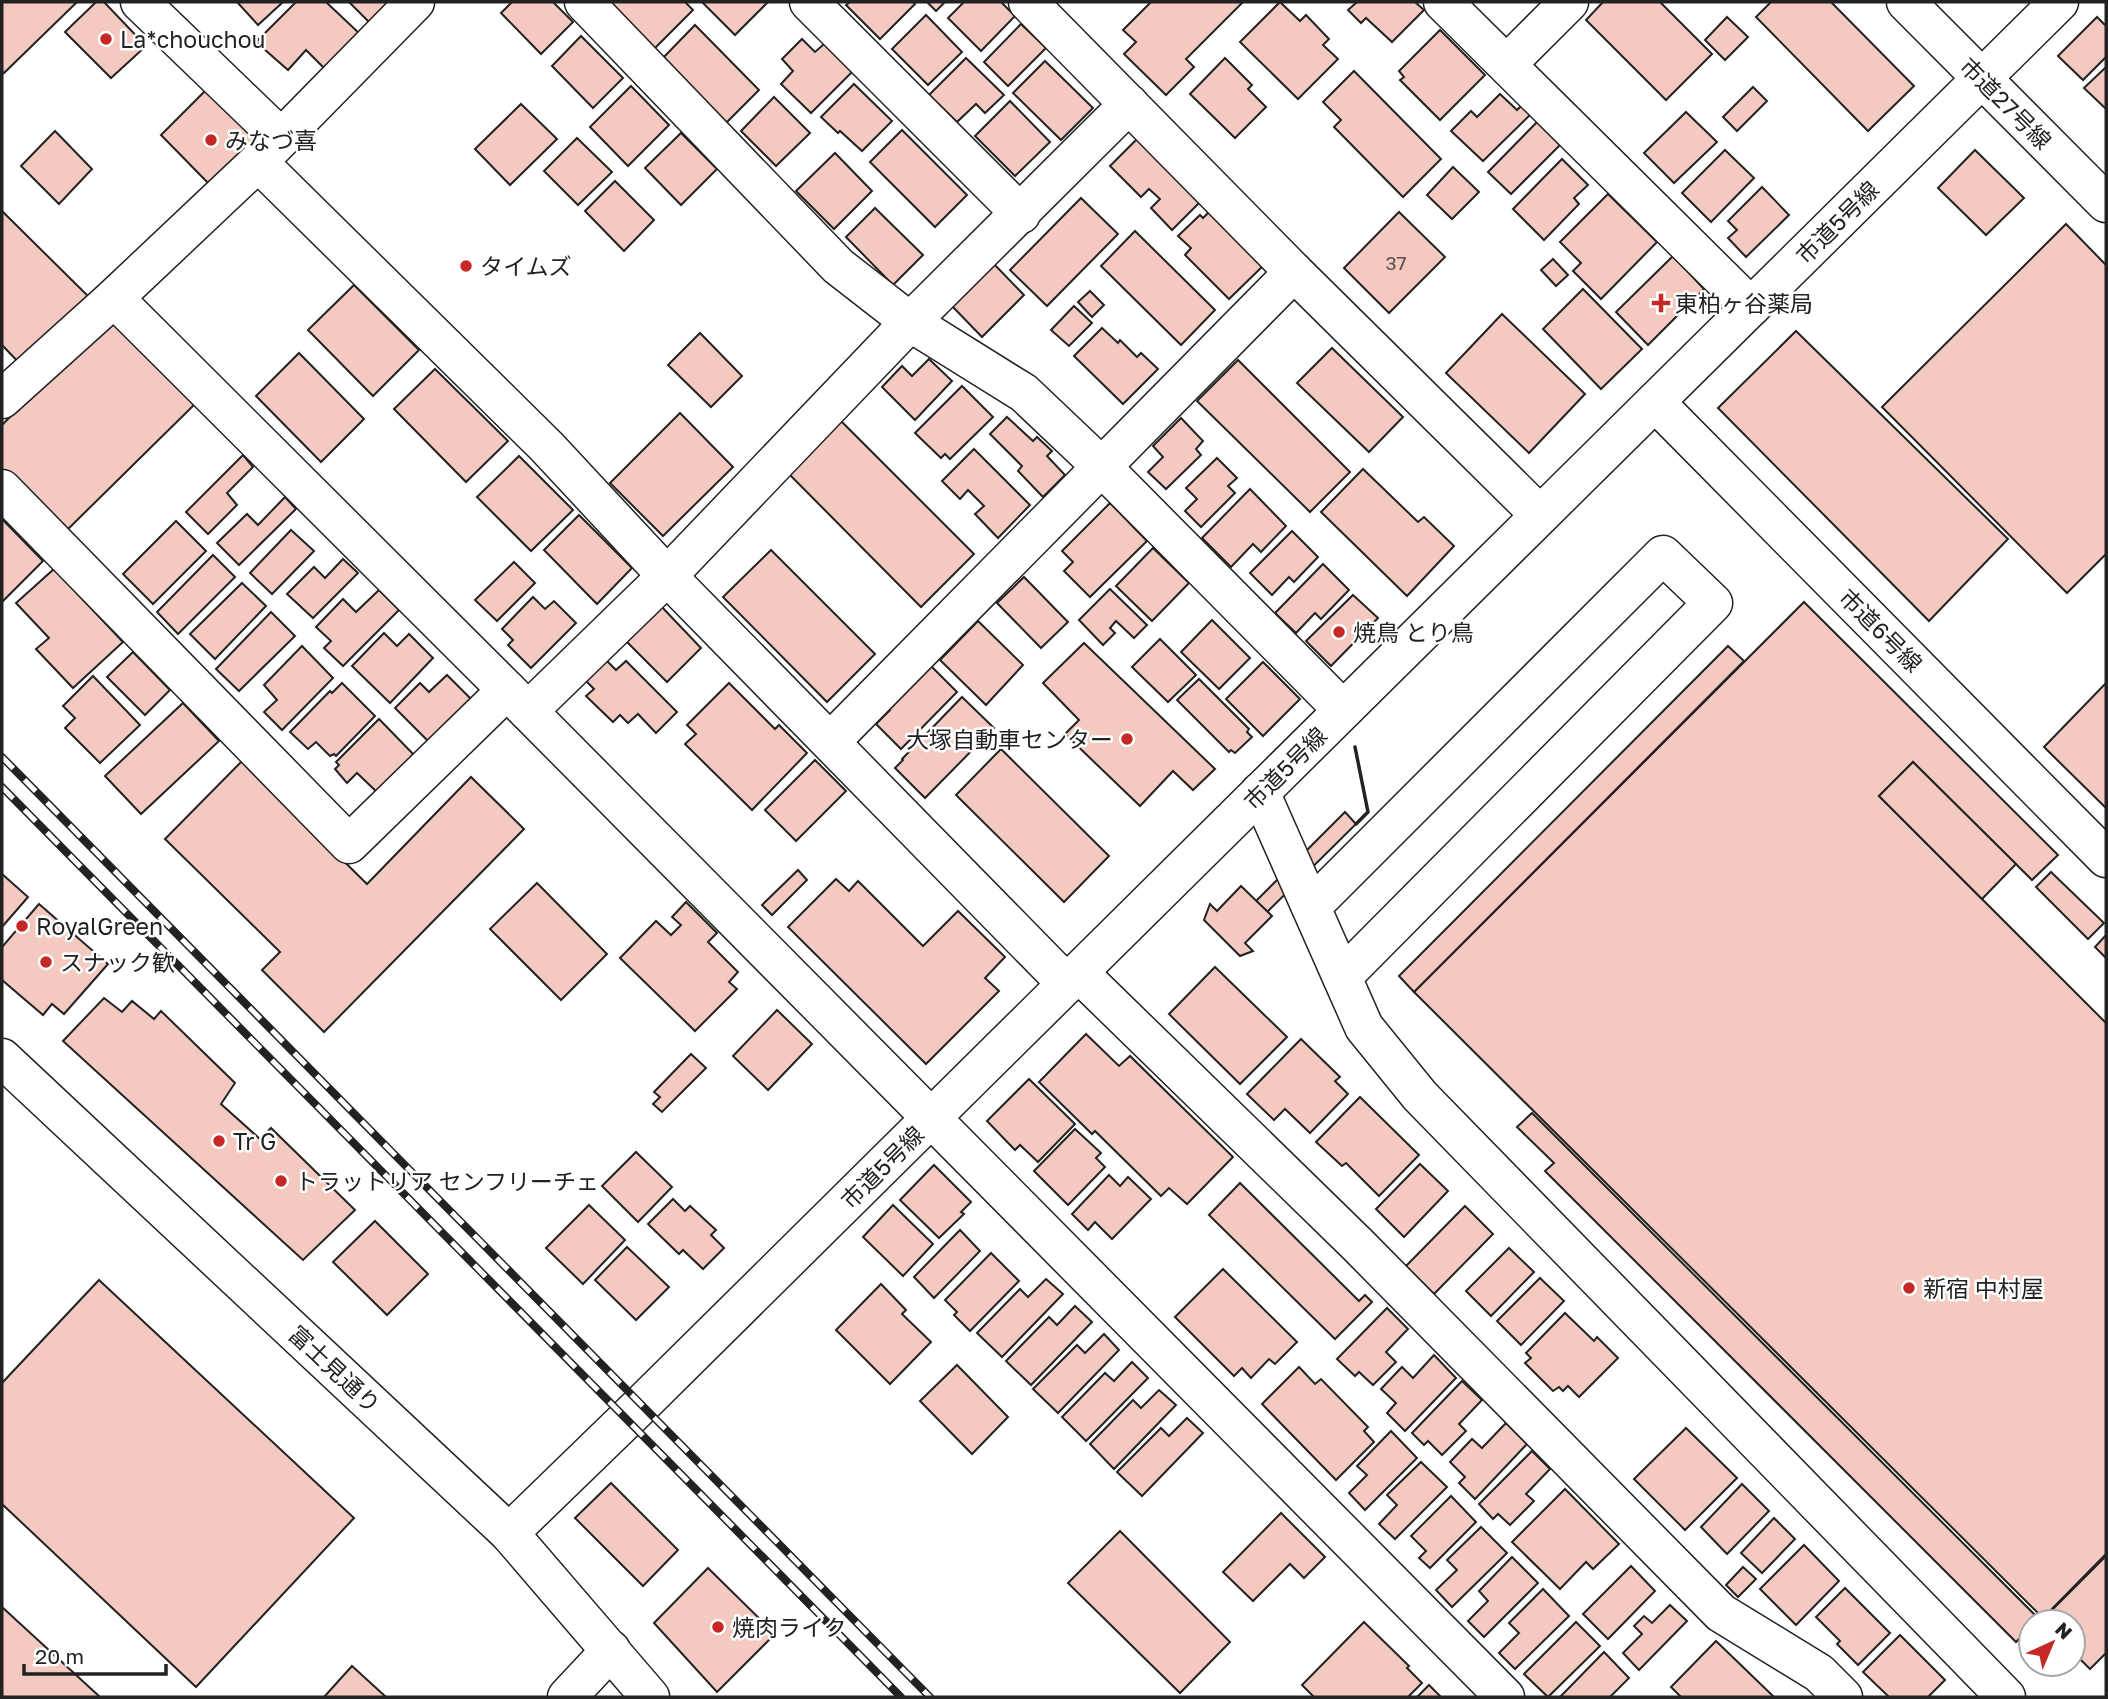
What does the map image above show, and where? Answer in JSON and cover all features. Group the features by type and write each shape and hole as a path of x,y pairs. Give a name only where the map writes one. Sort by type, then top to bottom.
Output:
{"street":[{"path":"140,2 269,150 667,576 831,741 1073,978 1358,1245 1721,1613 1819,1673 1843,1697"},
{"path":"8,381 114,298 269,150 415,2"},
{"path":"584,2 838,266 911,322 1024,393 1102,467 1343,710"},
{"path":"808,2 1021,214"},
{"path":"1028,2 1294,272 1540,515"},
{"path":"1443,2 1751,307"},
{"path":"1507,64 1569,2"},
{"name":"市道27号線","path":"1906,2 2106,203"},
{"name":"市道5号線","path":"509,1533 2059,2"},
{"path":"2,489 349,844 667,576 911,322 1129,104"},
{"path":"831,741 1294,272"},
{"path":"114,298 518,700 1505,1697"},
{"name":"市道6号線","path":"1655,402 2106,858"},
{"path":"1311,907 1663,555 1713,603 1342,977"},
{"path":"1260,792 1364,1027 1420,1096 2006,1697"},
{"name":"富士見通り","path":"2,1058 509,1533 650,1697"},
{"path":"567,1697 611,1650"}],"building":[{"path":"2,2 77,2 4,73"},
{"name":"La*chouchou","path":"96,2 104,2 146,46 111,78 65,32"},
{"path":"237,2 283,2 258,25"},
{"path":"296,2 326,2 360,34 326,70 306,50 288,70 256,42"},
{"path":"349,2 400,2 374,27"},
{"path":"512,2 553,2 573,22 541,54 501,13"},
{"path":"607,2 685,2 693,10 654,49"},
{"path":"702,2 768,2 735,35"},
{"path":"850,2 915,4 880,39 846,5"},
{"path":"927,2 945,2 936,11"},
{"path":"964,2 1001,2 1015,16 981,51 948,18"},
{"path":"1151,2 1243,2 1186,59 1194,67 1166,95 1124,54 1136,42 1123,30"},
{"path":"1280,2 1300,21 1306,15 1329,39 1323,45 1338,59 1298,99 1240,42"},
{"path":"1357,2 1415,2 1424,10 1392,42 1366,18 1361,23 1348,10"},
{"path":"1603,2 1660,2 1712,54 1666,100 1586,20"},
{"path":"1771,2 1831,2 1914,86 1868,131 1756,17"},
{"path":"926,15 962,52 928,85 892,49"},
{"path":"1727,17 1748,37 1725,60 1705,40"},
{"path":"2097,17 2106,26 2106,57 2083,80 2058,56"},
{"path":"1021,24 1046,48 1008,86 984,62"},
{"path":"695,25 759,90 724,125 660,61"},
{"path":"1440,30 1485,75 1440,120 1400,80 1404,77 1399,71"},
{"path":"581,36 623,78 593,108 552,66"},
{"path":"802,39 815,52 824,44 852,72 811,113 781,84 793,71 782,59"},
{"path":"966,58 1004,95 985,113 976,104 957,122 929,95"},
{"path":"1225,58 1252,85 1248,89 1266,107 1235,138 1190,94"},
{"path":"1045,61 1093,108 1061,140 1013,93"},
{"path":"2106,67 2106,109 2084,88"},
{"path":"1354,71 1441,159 1403,197 1334,127 1341,120 1323,102"},
{"path":"854,84 892,121 862,151 821,117"},
{"path":"631,86 669,125 628,166 590,127"},
{"path":"1753,87 1767,101 1737,131 1723,117"},
{"name":"みなづ喜","path":"207,89 261,144 214,189 161,135"},
{"path":"1500,94 1517,110 1522,105 1531,114 1483,161 1451,131 1471,111 1477,117"},
{"path":"774,97 810,133 776,166 741,131"},
{"path":"1010,101 1050,142 1015,176 975,136"},
{"path":"521,104 557,139 510,185 475,149"},
{"path":"1686,112 1717,142 1674,183 1644,153"},
{"path":"1537,122 1560,145 1511,194 1488,172"},
{"path":"902,130 967,195 935,227 870,162"},
{"path":"55,131 92,169 59,204 21,166"},
{"path":"681,133 717,169 681,205 645,168"},
{"path":"577,138 612,172 578,205 544,171"},
{"path":"1138,138 1201,201 1172,230 1151,208 1160,199 1149,189 1141,197 1110,166"},
{"path":"1725,150 1754,178 1711,222 1682,193"},
{"path":"1975,150 2024,198 1986,235 1938,188"},
{"path":"835,153 872,191 834,229 796,191"},
{"path":"1562,159 1588,185 1574,198 1579,204 1544,240 1513,209"},
{"path":"1453,167 1479,192 1452,219 1427,195"},
{"path":"615,181 654,220 624,251 585,211"},
{"path":"1762,187 1789,215 1746,257 1728,238 1737,230 1728,221"},
{"path":"1608,194 1657,242 1601,299 1573,271 1581,263 1560,242"},
{"path":"1081,198 1118,234 1047,306 1010,270"},
{"path":"875,208 923,255 893,285 846,237"},
{"path":"1212,209 1266,263 1229,299 1185,255 1191,248 1178,236 1200,215 1203,218"},
{"path":"2,211 96,304 25,369 2,345"},
{"path":"1399,212 1445,257 1389,313 1344,268"},
{"path":"2066,224 2106,265 2106,554 2067,593 1882,407"},
{"path":"1135,231 1215,310 1181,345 1101,266"},
{"path":"1673,256 1704,289 1648,345 1616,312"},
{"path":"1553,259 1568,275 1556,286 1541,270"},
{"path":"992,262 1024,295 982,337 950,304"},
{"path":"354,285 419,350 373,396 308,330"},
{"path":"1583,289 1642,349 1601,389 1543,329"},
{"path":"1090,291 1104,305 1092,317 1078,302"},
{"path":"1074,306 1092,323 1069,346 1051,330"},
{"path":"113,313 199,400 62,535 2,472 2,425"},
{"path":"1502,314 1585,394 1529,453 1446,373"},
{"path":"1102,328 1118,343 1120,340 1137,357 1141,353 1158,369 1123,404 1074,356"},
{"path":"1796,331 2008,539 1929,621 1718,408"},
{"path":"700,333 742,376 711,407 668,365"},
{"path":"1332,348 1403,417 1369,452 1297,383"},
{"path":"299,353 364,419 321,462 256,396"},
{"path":"929,359 952,381 915,420 882,387 902,366 912,376"},
{"path":"1238,360 1350,472 1310,512 1197,401"},
{"path":"435,369 508,441 466,482 394,409"},
{"path":"962,386 993,417 950,459 945,454 941,458 915,433"},
{"path":"680,413 733,467 663,536 610,483"},
{"path":"1007,417 1033,441 1037,437 1052,451 1047,456 1065,475 1043,497 1018,471 1022,466 990,434"},
{"path":"1181,418 1203,441 1196,449 1201,455 1166,489 1148,472 1163,457 1153,446"},
{"path":"840,420 974,554 921,607 787,472"},
{"path":"974,449 1030,505 998,538 975,514 984,506 968,490 960,499 942,481"},
{"path":"243,455 253,467 227,493 237,505 208,534 186,512"},
{"path":"519,456 573,510 531,551 477,497"},
{"path":"1217,458 1237,478 1228,486 1235,493 1201,527 1185,511 1197,499 1186,488"},
{"path":"1363,469 1418,522 1424,517 1454,546 1407,596 1321,512"},
{"path":"1250,489 1286,526 1261,552 1253,544 1231,567 1202,538"},
{"path":"285,497 296,509 239,565 217,543 247,514 258,525"},
{"path":"1110,503 1147,541 1090,597 1064,571 1073,562 1062,551"},
{"path":"579,515 632,568 597,604 544,550"},
{"path":"2,519 43,561 2,602"},
{"path":"176,521 206,551 153,604 123,574"},
{"path":"291,530 314,551 272,594 250,573"},
{"path":"1292,531 1318,557 1294,582 1289,577 1272,595 1250,573"},
{"path":"1153,548 1189,583 1152,621 1116,586"},
{"path":"771,550 875,654 827,702 723,597"},
{"path":"213,555 235,577 178,634 157,612"},
{"path":"343,559 358,573 313,618 287,594 314,567 325,578"},
{"path":"514,562 535,583 497,621 475,600"},
{"path":"1323,564 1349,590 1321,619 1315,613 1296,633 1275,613"},
{"path":"54,569 123,642 73,688 36,649 49,638 16,603"},
{"path":"1024,577 1068,622 1041,648 997,603"},
{"path":"242,583 266,606 215,659 190,634"},
{"path":"1110,589 1147,625 1134,638 1116,621 1110,628 1115,633 1103,645 1079,620"},
{"path":"379,590 399,610 343,666 324,648 331,641 316,627 343,599 356,612"},
{"path":"1353,595 1378,618 1331,666 1306,641"},
{"path":"533,597 545,609 554,601 576,623 531,668 508,645 513,640 502,629"},
{"name":"新宿 中村屋","path":"1804,602 2058,855 2032,880 1913,762 1879,796 2106,1023 2106,1554 2053,1608 2033,1608 1414,992"},
{"path":"659,604 701,648 667,682 624,639"},
{"path":"271,612 295,636 239,691 216,669"},
{"path":"1212,620 1250,658 1219,689 1181,652"},
{"path":"978,621 1023,665 986,705 940,660"},
{"path":"384,633 397,646 409,634 433,658 390,703 352,666"},
{"path":"1160,639 1196,675 1168,702 1132,667"},
{"path":"1084,643 1215,769 1193,790 1173,771 1140,806 1065,734 1079,720 1043,683"},
{"path":"302,646 333,678 282,730 264,712 277,700 264,685"},
{"path":"1728,646 1744,661 1414,992 1399,976"},
{"path":"133,652 170,690 145,715 107,677"},
{"path":"606,660 616,670 626,661 677,712 656,733 638,714 628,723 620,715 613,722 586,696 594,689 586,681"},
{"path":"1263,662 1300,699 1263,736 1226,699"},
{"path":"930,665 957,692 901,749 876,724"},
{"path":"447,675 471,699 428,741 395,708 420,683 429,692"},
{"path":"93,676 140,725 100,763 65,728 75,718 63,706"},
{"path":"1199,679 1249,729 1247,732 1252,737 1235,753 1231,750 1229,752 1177,700"},
{"path":"342,683 375,716 336,756 330,756 316,742 308,749 290,732 330,691 332,693"},
{"path":"729,683 775,729 779,725 807,753 752,810 685,744 696,734 687,725"},
{"path":"2106,683 2106,808 2044,747"},
{"path":"962,697 994,728 925,798 895,768"},
{"path":"183,703 219,741 141,814 105,776"},
{"path":"379,719 417,758 380,795 357,773 347,783 335,769 339,765 336,762"},
{"path":"1001,749 1109,856 1064,902 956,795"},
{"path":"815,760 846,791 796,841 765,810"},
{"path":"242,761 367,884 471,777 524,829 324,1032 262,970 280,952 165,839"},
{"path":"1913,762 2016,864 1982,899 1879,796"},
{"path":"1345,812 1356,824 1267,912 1256,901"},
{"path":"798,870 807,880 772,915 762,905"},
{"path":"2051,872 2104,923 2088,939 2036,887"},
{"path":"2,874 28,897 2,927"},
{"path":"836,879 849,891 858,881 923,946 958,911 1005,957 985,978 999,991 926,1064 788,927"},
{"path":"537,883 607,954 561,1000 490,929"},
{"path":"1241,886 1272,916 1245,943 1253,951 1240,956 1204,920 1210,904 1217,911"},
{"path":"686,902 717,933 708,942 738,972 729,982 737,989 695,1031 620,958 656,921 671,935 681,925 672,917"},
{"path":"39,904 108,964 64,1014 52,1004 43,1015 2,980 2,947"},
{"path":"2106,935 2106,958 2095,947"},
{"path":"1215,967 1287,1037 1240,1084 1169,1014"},
{"path":"104,998 122,1012 132,1001 154,1019 161,1011 235,1083 221,1104 260,1139 271,1128 355,1210 303,1260 63,1041"},
{"path":"777,1010 812,1044 768,1090 733,1056"},
{"path":"1086,1034 1119,1066 1130,1056 1233,1157 1187,1204 1169,1188 1161,1196 1095,1131 1092,1134 1039,1082"},
{"path":"1301,1039 1340,1077 1335,1081 1348,1094 1310,1133 1285,1109 1274,1120 1247,1094"},
{"path":"691,1054 706,1068 662,1112 653,1104 660,1097 654,1092"},
{"path":"1029,1079 1075,1124 1038,1162 1020,1145 1015,1150 987,1121"},
{"path":"1360,1097 1419,1155 1379,1196 1346,1163 1342,1166 1316,1142"},
{"path":"1532,1113 2028,1608 2017,1608 2016,1642 1545,1171 1554,1163 1517,1127"},
{"path":"1075,1129 1101,1153 1096,1158 1105,1167 1068,1205 1034,1171"},
{"path":"636,1152 672,1187 638,1222 602,1186"},
{"path":"1420,1164 1448,1191 1404,1237 1376,1209"},
{"path":"934,1165 971,1202 961,1212 964,1214 939,1238 900,1200"},
{"path":"1109,1175 1120,1186 1128,1177 1151,1199 1112,1239 1095,1222 1088,1230 1072,1214"},
{"path":"1240,1183 1359,1301 1365,1295 1372,1302 1335,1339 1209,1215"},
{"path":"673,1199 685,1211 690,1206 716,1230 711,1235 724,1248 703,1269 683,1250 679,1254 648,1224"},
{"path":"589,1205 625,1240 583,1284 546,1248"},
{"path":"893,1205 933,1244 903,1276 863,1237"},
{"path":"1465,1206 1493,1234 1434,1294 1406,1266"},
{"path":"375,1221 428,1274 387,1315 333,1262"},
{"path":"960,1230 980,1251 934,1298 914,1277"},
{"path":"627,1247 669,1287 636,1320 595,1280"},
{"path":"1509,1248 1534,1272 1491,1316 1466,1291"},
{"path":"991,1253 1019,1281 970,1331 954,1315 957,1312 945,1300"},
{"path":"1223,1269 1297,1342 1275,1364 1269,1359 1251,1378 1242,1368 1234,1376 1175,1317"},
{"path":"1540,1278 1564,1301 1521,1345 1497,1321"},
{"path":"1046,1279 1063,1294 1002,1357 977,1333 1020,1289 1028,1297"},
{"path":"99,1280 354,1518 196,1687 2,1504 2,1383"},
{"path":"881,1284 906,1310 902,1314 931,1342 890,1384 836,1330"},
{"path":"1075,1306 1092,1322 1031,1385 1006,1361 1049,1317 1057,1325"},
{"path":"1387,1308 1408,1329 1386,1352 1396,1362 1373,1385 1359,1372 1355,1376 1337,1359"},
{"path":"1565,1313 1594,1341 1597,1337 1618,1358 1579,1397 1568,1386 1563,1391 1559,1387 1553,1391 1525,1363 1531,1358 1526,1353"},
{"path":"1104,1334 1119,1350 1058,1413 1033,1389 1077,1345 1085,1353"},
{"path":"1434,1355 1456,1378 1405,1431 1387,1413 1396,1403 1381,1389 1402,1367 1413,1378"},
{"path":"1132,1362 1148,1378 1086,1441 1062,1417 1105,1373 1114,1381"},
{"path":"957,1365 1008,1417 972,1454 920,1401"},
{"path":"1299,1367 1315,1384 1321,1379 1368,1427 1364,1431 1374,1442 1336,1480 1262,1404"},
{"path":"1462,1381 1482,1400 1459,1424 1466,1431 1442,1455 1428,1441 1424,1445 1412,1433"},
{"path":"1159,1390 1176,1405 1114,1469 1090,1444 1133,1400 1141,1408"},
{"path":"1187,1418 1203,1433 1142,1496 1117,1472 1161,1428 1169,1436"},
{"path":"1506,1423 1527,1444 1475,1499 1459,1483 1465,1477 1450,1462 1472,1439 1482,1448"},
{"path":"1686,1428 1737,1478 1685,1530 1634,1479"},
{"path":"1391,1431 1417,1458 1365,1510 1349,1493 1367,1475 1357,1466"},
{"path":"1532,1451 1550,1469 1526,1494 1534,1501 1510,1525 1498,1514 1493,1519 1479,1504"},
{"path":"1421,1462 1447,1487 1395,1539 1379,1524 1397,1505 1387,1495"},
{"path":"611,1483 678,1550 643,1586 575,1518"},
{"path":"1742,1484 1769,1511 1727,1554 1701,1527"},
{"path":"1565,1489 1619,1544 1593,1569 1586,1562 1560,1589 1512,1542"},
{"path":"1451,1496 1476,1522 1430,1568 1419,1558 1426,1551 1411,1536"},
{"path":"1281,1513 1325,1557 1304,1578 1290,1564 1253,1601 1223,1572"},
{"path":"1774,1518 1795,1539 1762,1573 1741,1553"},
{"path":"1481,1527 1507,1553 1452,1607 1436,1590 1457,1570 1447,1560"},
{"path":"1120,1531 1230,1642 1180,1693 1068,1583"},
{"path":"1804,1545 1839,1581 1796,1625 1760,1589"},
{"path":"2106,1556 2106,1653 2090,1669 2087,1666 2087,1608 2054,1608"},
{"path":"1512,1557 1538,1583 1484,1637 1468,1621 1488,1601 1479,1591"},
{"path":"1631,1566 1655,1591 1608,1639 1583,1614"},
{"path":"1743,1567 1756,1579 1738,1597 1726,1585"},
{"path":"708,1568 775,1634 717,1692 654,1623"},
{"path":"1845,1588 1890,1633 1858,1665 1837,1644 1840,1641 1816,1617"},
{"path":"1543,1589 1569,1616 1515,1669 1499,1653 1519,1633 1509,1623"},
{"path":"1670,1605 1687,1621 1639,1670 1623,1653 1642,1634 1634,1626 1644,1616 1652,1623"},
{"path":"2,1607 100,1697 2,1697"},
{"path":"1364,1622 1409,1666 1407,1668 1422,1683 1408,1697 1314,1697 1302,1685"},
{"path":"1576,1622 1600,1646 1548,1697 1524,1674"},
{"path":"1900,1635 1945,1680 1928,1697 1889,1697 1863,1672"},
{"path":"1716,1641 1774,1697 1681,1697 1671,1687"},
{"path":"1604,1652 1629,1678 1610,1697 1560,1697"},
{"path":"352,1666 386,1697 324,1697"},
{"path":"1429,1685 1441,1697 1417,1697"}],"railway":[{"path":"2,757 930,1697"},
{"path":"2,787 901,1697"}],"wall":[{"path":"1355,747 1368,812 1356,824"}],"place":[{"name":"La*chouchou","path":"106,39"},
{"name":"みなづ喜","path":"211,140"},
{"name":"タイムズ","path":"466,266"},
{"name":"東柏ヶ谷薬局","path":"1661,303"},
{"name":"焼鳥 とり鳥","path":"1339,632"},
{"name":"大塚自動車センター","path":"1127,739"},
{"name":"RoyalGreen","path":"22,926"},
{"name":"スナック歓","path":"46,962"},
{"name":"Tr G","path":"219,1141"},
{"name":"トラットリア センフリーチェ","path":"281,1181"},
{"name":"新宿 中村屋","path":"1909,1288"},
{"name":"焼肉ライク","path":"718,1627"}]}
